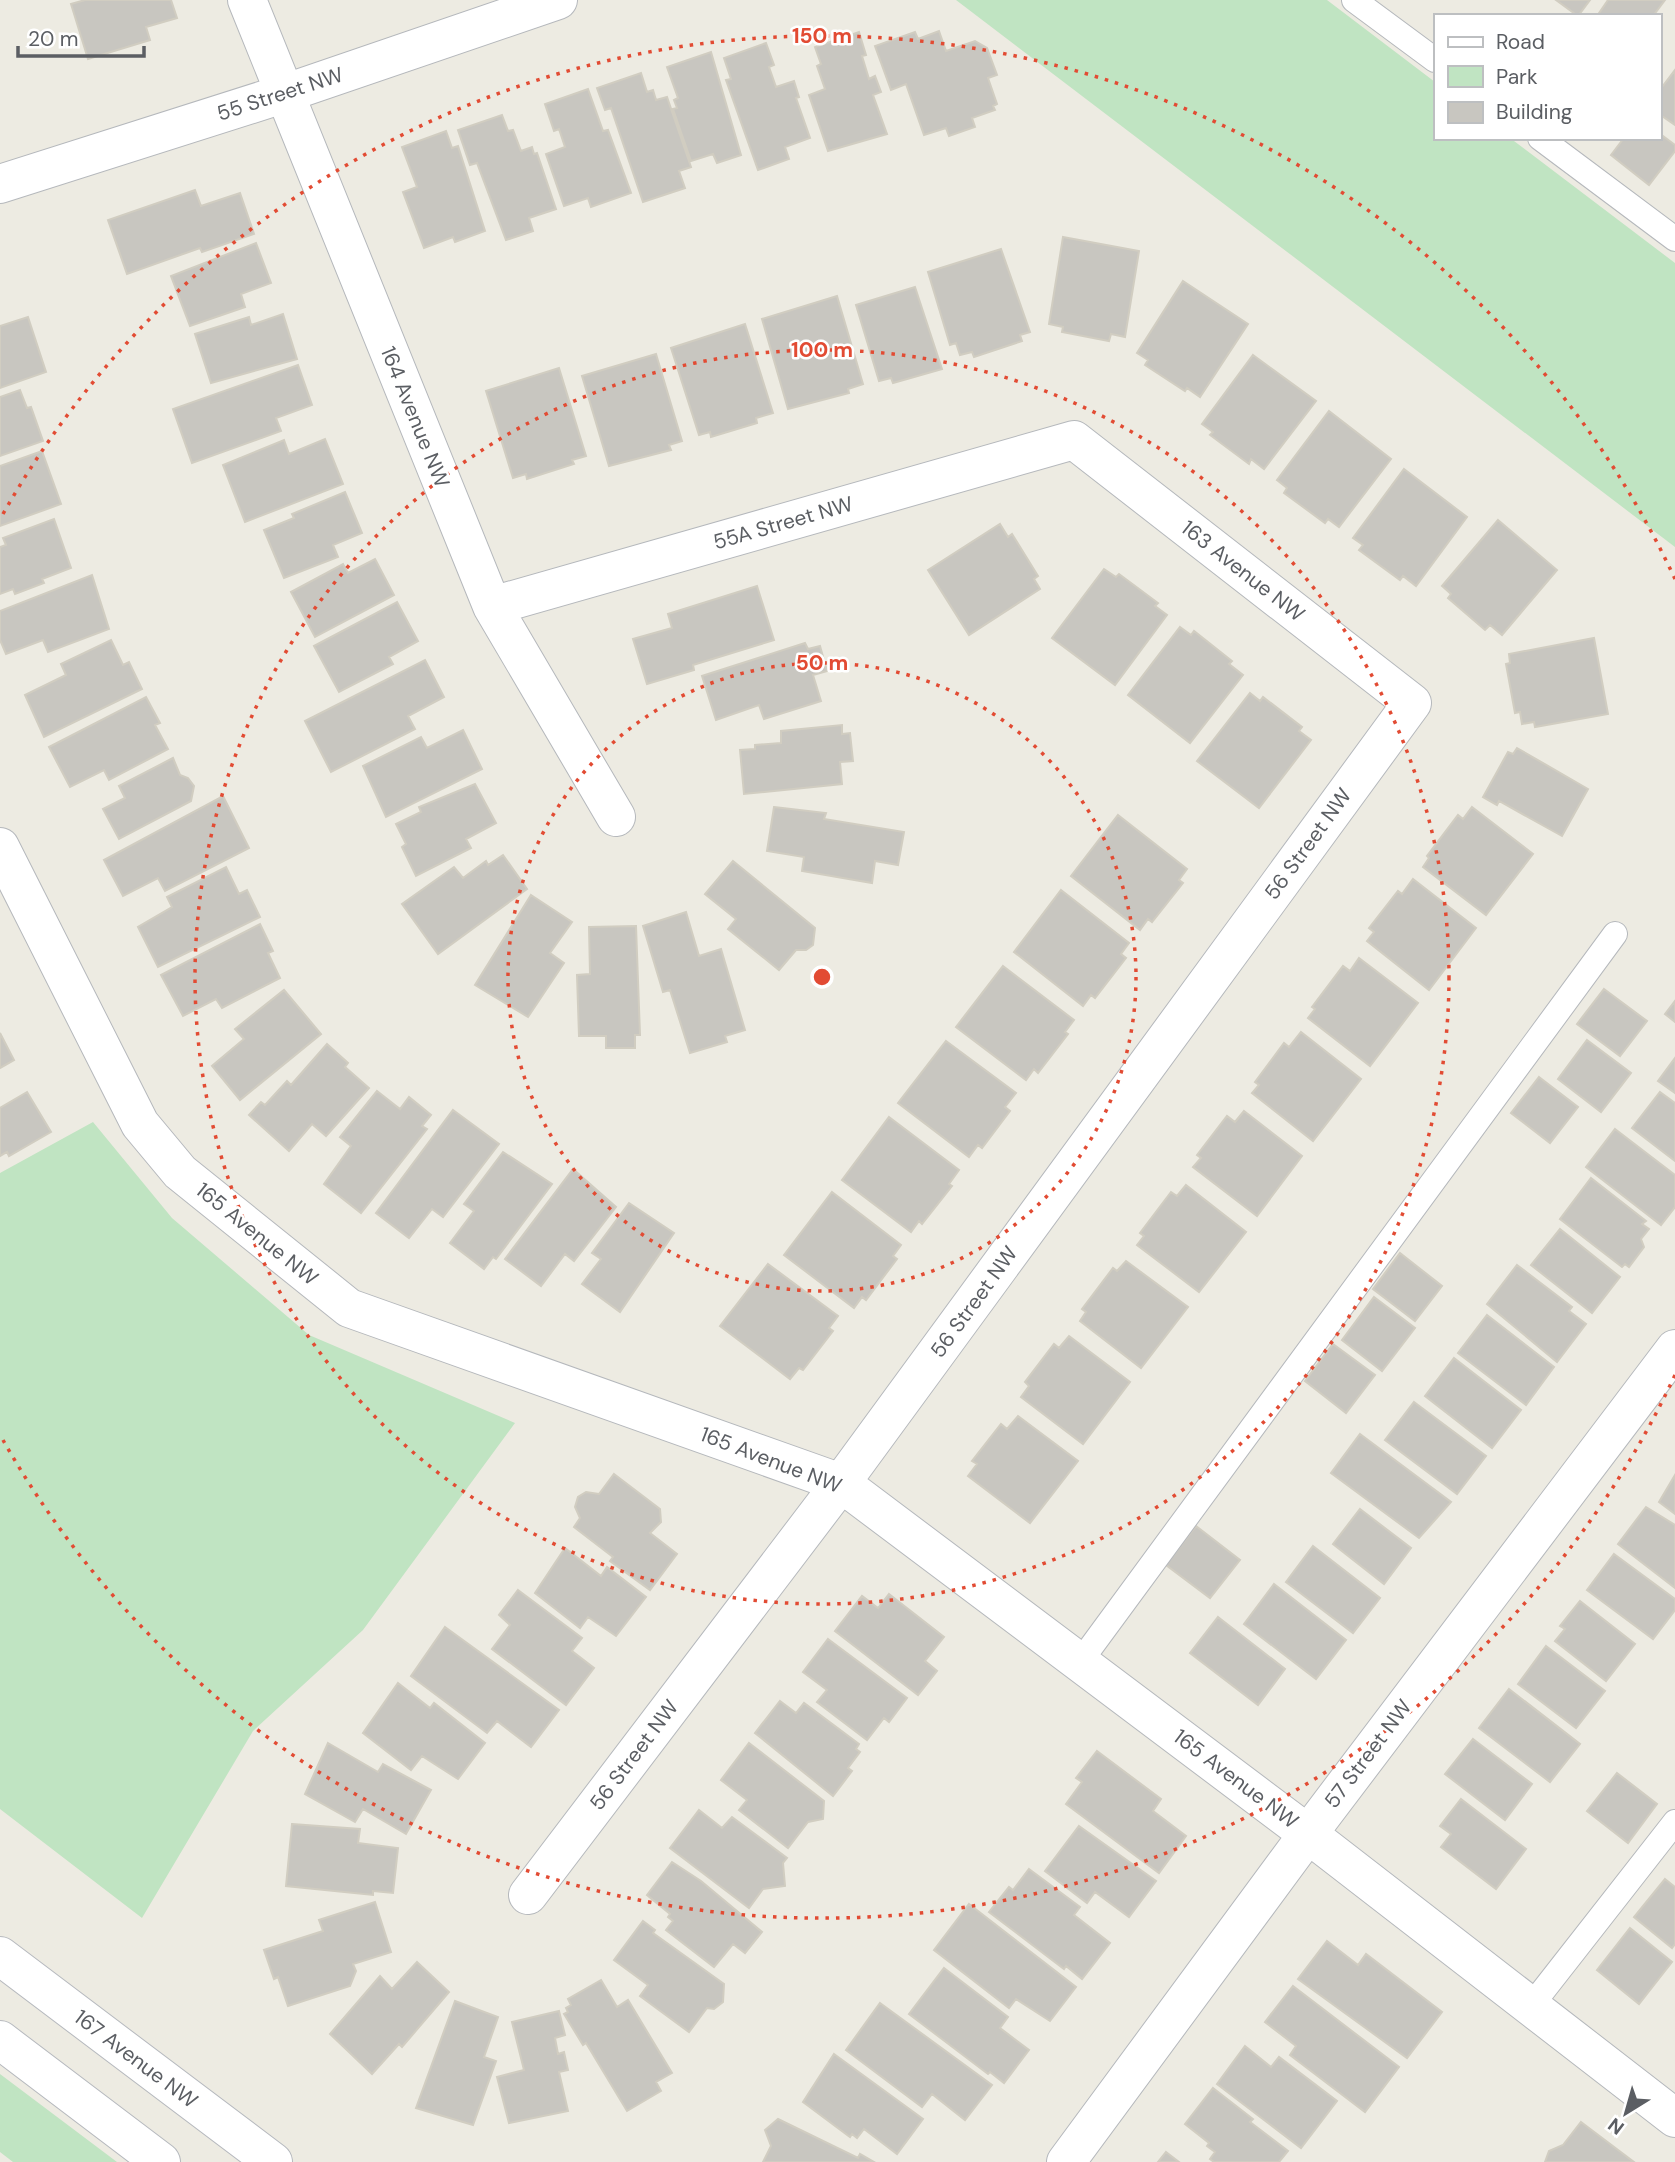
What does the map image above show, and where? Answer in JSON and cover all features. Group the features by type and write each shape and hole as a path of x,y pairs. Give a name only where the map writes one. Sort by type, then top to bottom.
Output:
{"street":[{"name":"164 Avenue NW","path":"247,0 492,606 617,817"},
{"name":"55 Street NW","path":"0,184 283,94 558,0"},
{"name":"55A Street NW","path":"492,606 1074,440"},
{"name":"163 Avenue NW","path":"1074,440 1412,703"},
{"name":"56 Street NW","path":"528,1895 841,1483 1412,703"},
{"name":"165 Avenue NW","path":"0,847 140,1124 180,1172 349,1308 841,1483 1308,1833 1675,2118"},
{"name":"57 Street NW","path":"1066,2162 1308,1833 1675,1349"},
{"name":"167 Avenue NW","path":"0,1956 273,2162"},
{"path":"0,2040 161,2162"}],"lane":[{"path":"1354,0 1434,60"},
{"path":"1543,140 1675,239"},
{"path":"1080,1662 1615,934"},
{"path":"1531,2007 1675,1822"}],"green space":[{"path":"956,0 1327,0 1434,81 1434,140 1513,140 1675,263 1675,547"},
{"path":"93,1122 172,1218 309,1335 515,1423 363,1630 253,1731 142,1918 0,1809 0,1173"},
{"path":"0,2074 117,2162 13,2162 0,2152"}],"building":[{"path":"85,0 171,0 177,18 146,27 150,40 88,59 71,4"},
{"path":"1556,0 1590,0 1580,14 1575,14"},
{"path":"1608,0 1665,0 1654,14 1598,14"},
{"path":"939,31 946,51 975,41 987,48 997,75 988,78 997,104 993,106 995,110 972,118 975,127 949,136 946,128 924,135 906,84 891,90 875,46 915,32 918,39"},
{"path":"859,32 869,79 875,76 881,92 873,95 887,134 828,151 809,95 825,89 817,66 821,64 815,47"},
{"path":"766,43 774,65 769,67 776,87 794,81 799,97 796,98 810,138 785,147 789,159 758,170 726,80 731,79 724,58"},
{"path":"711,52 741,155 717,163 713,154 691,161 673,109 677,108 674,100 678,98 667,67"},
{"path":"1675,70 1675,125 1661,115 1661,88"},
{"path":"641,73 647,92 653,90 656,100 667,97 691,167 679,171 685,188 643,202 611,108 605,110 597,88"},
{"path":"588,89 603,131 608,130 631,193 591,207 588,198 564,206 546,154 565,147 559,129 554,131 545,104"},
{"path":"502,115 508,131 513,130 521,151 532,147 534,154 537,153 556,209 529,218 533,231 506,240 477,163 470,165 458,130"},
{"path":"446,131 452,148 458,146 485,231 455,242 453,237 424,248 403,192 417,187 402,147"},
{"path":"1661,134 1675,145 1675,151 1649,185 1611,155 1622,140 1661,140"},
{"path":"195,190 201,206 240,193 254,234 202,252 200,248 127,274 108,220"},
{"path":"1063,237 1139,251 1125,337 1111,334 1109,341 1062,332 1063,327 1049,324"},
{"path":"256,243 271,283 241,294 245,307 190,326 171,276"},
{"path":"1001,249 1030,332 1020,335 1022,341 974,357 972,352 960,355 956,343 950,345 928,272"},
{"path":"1183,281 1248,324 1200,397 1187,388 1185,391 1145,365 1148,360 1137,353"},
{"path":"915,287 942,369 893,383 891,378 879,381 856,305"},
{"path":"837,296 863,384 848,389 849,393 788,409 762,319"},
{"path":"283,314 297,359 211,383 195,334 249,317 251,325"},
{"path":"28,317 46,372 0,388 0,326"},
{"path":"745,324 773,413 756,418 757,423 711,437 710,432 699,435 671,348"},
{"path":"656,354 682,441 669,445 671,450 609,466 582,376"},
{"path":"1253,355 1316,401 1264,469 1251,459 1249,464 1210,435 1213,432 1202,424"},
{"path":"298,365 312,405 276,418 281,431 192,463 173,409"},
{"path":"559,368 586,456 572,460 574,464 527,479 526,474 513,478 486,391"},
{"path":"20,390 27,408 31,407 43,441 0,456 0,397"},
{"path":"1329,411 1391,459 1339,527 1328,519 1325,523 1284,493 1287,488 1277,480"},
{"path":"325,439 343,484 245,522 223,465 284,440 289,454"},
{"path":"42,451 61,504 0,526 0,466"},
{"path":"1404,469 1467,517 1416,586 1403,576 1400,580 1359,550 1363,545 1353,538"},
{"path":"345,492 362,533 333,545 338,557 284,578 264,530 294,518 292,514"},
{"path":"54,519 71,568 42,579 44,583 15,594 13,589 0,594 0,547 6,545 3,538"},
{"path":"1498,520 1557,570 1502,635 1490,625 1485,630 1448,598 1451,594 1442,586"},
{"path":"1000,524 1008,537 1012,534 1038,576 1034,579 1040,589 969,635 928,570"},
{"path":"375,559 394,595 315,637 291,592 343,564 348,573"},
{"path":"1104,569 1116,577 1119,574 1158,603 1155,606 1167,615 1115,685 1052,638"},
{"path":"92,575 109,629 48,652 43,640 6,654 0,640 0,611"},
{"path":"757,586 774,640 693,665 694,670 647,684 633,639 672,628 668,614"},
{"path":"397,602 418,641 389,657 393,664 339,692 314,646"},
{"path":"1180,627 1191,635 1194,631 1232,661 1229,664 1243,675 1190,743 1128,695"},
{"path":"1594,638 1608,714 1535,727 1534,722 1522,724 1520,712 1515,713 1506,664 1510,663 1509,654"},
{"path":"111,640 123,665 129,662 142,689 44,737 25,695 66,675 61,664"},
{"path":"805,643 808,649 820,646 827,671 813,675 821,701 764,719 759,705 716,720 702,676"},
{"path":"425,660 444,697 408,716 415,729 331,772 305,721"},
{"path":"1250,693 1260,701 1263,697 1302,727 1299,731 1311,740 1259,808 1197,761"},
{"path":"146,697 160,723 155,725 168,749 109,780 104,770 70,787 49,747"},
{"path":"842,725 842,734 850,733 853,761 840,762 842,784 744,794 740,750 755,749 755,745 781,743 781,731"},
{"path":"463,730 482,769 386,817 363,766 421,737 427,748"},
{"path":"1517,748 1588,789 1562,836 1499,801 1497,805 1483,797 1508,752 1513,754"},
{"path":"173,758 180,775 188,778 194,786 191,801 119,839 103,809 125,798 119,786"},
{"path":"475,784 496,823 466,839 471,848 416,876 402,847 406,844 396,824 421,812 419,807"},
{"path":"223,796 249,848 165,891 158,878 123,896 104,860"},
{"path":"774,807 826,813 824,819 904,832 898,865 875,861 872,883 802,871 804,857 767,851"},
{"path":"1472,807 1533,854 1486,915 1423,867 1429,858 1427,856 1458,815 1463,819"},
{"path":"1118,815 1187,869 1179,880 1183,883 1152,922 1148,919 1140,930 1071,876"},
{"path":"503,855 527,889 438,954 402,904 454,867 463,878 486,861 488,865"},
{"path":"733,861 815,928 813,945 806,950 796,950 779,970 728,929 736,919 705,894"},
{"path":"226,867 239,894 247,890 260,917 158,967 138,927 172,907 167,897"},
{"path":"1413,879 1476,928 1429,990 1367,941 1374,932 1369,928 1398,891 1402,894"},
{"path":"1061,890 1129,943 1121,954 1126,958 1095,998 1091,995 1083,1006 1014,952"},
{"path":"531,895 572,922 550,953 564,963 528,1017 475,985"},
{"path":"686,912 699,956 721,949 745,1030 725,1036 727,1042 690,1053 670,990 663,992 643,926"},
{"path":"260,924 273,951 268,953 280,978 222,1008 216,999 183,1016 161,975"},
{"path":"636,926 640,1035 635,1035 635,1048 606,1048 606,1036 579,1036 577,975 590,974 589,927"},
{"path":"1359,958 1418,1003 1370,1066 1308,1018 1315,1009 1312,1007 1343,966 1350,971"},
{"path":"1003,966 1074,1020 1065,1032 1068,1034 1038,1073 1034,1069 1026,1080 956,1027"},
{"path":"1604,989 1647,1021 1620,1056 1577,1024"},
{"path":"284,990 321,1034 240,1100 212,1066 244,1039 235,1029"},
{"path":"1675,1001 1675,1022 1665,1014"},
{"path":"1301,1032 1361,1079 1313,1141 1252,1093 1259,1085 1255,1082 1284,1043 1289,1047"},
{"path":"0,1033 14,1060 0,1068"},
{"path":"1587,1040 1631,1073 1601,1112 1558,1079"},
{"path":"946,1041 1016,1093 1005,1107 1010,1111 982,1148 978,1145 969,1157 898,1103"},
{"path":"327,1044 348,1063 345,1067 369,1088 326,1136 312,1124 289,1151 249,1115 261,1102 265,1105 287,1081 291,1085"},
{"path":"1675,1058 1675,1093 1658,1081"},
{"path":"1539,1077 1578,1107 1550,1143 1511,1113"},
{"path":"377,1091 400,1109 409,1097 431,1115 422,1126 427,1129 361,1213 324,1184 351,1146 340,1137"},
{"path":"27,1092 51,1132 9,1156 7,1152 0,1156 0,1108"},
{"path":"1660,1092 1675,1103 1675,1161 1632,1128"},
{"path":"453,1110 499,1144 443,1217 432,1209 409,1238 376,1213"},
{"path":"1244,1111 1302,1156 1257,1216 1193,1167 1201,1158 1197,1155 1227,1116 1235,1122"},
{"path":"889,1117 959,1170 949,1184 952,1186 922,1224 919,1221 911,1232 842,1180"},
{"path":"1615,1129 1675,1175 1675,1207 1661,1225 1586,1167"},
{"path":"503,1152 552,1184 496,1259 493,1257 484,1269 450,1243 474,1211 464,1204"},
{"path":"573,1169 616,1207 574,1261 565,1254 541,1286 505,1259"},
{"path":"1591,1178 1646,1221 1642,1224 1649,1229 1641,1239 1644,1247 1629,1267 1625,1264 1622,1267 1560,1219"},
{"path":"1186,1185 1246,1232 1199,1292 1137,1245 1144,1236 1140,1233 1171,1192 1177,1196"},
{"path":"832,1192 901,1245 893,1256 897,1259 866,1300 862,1297 854,1308 784,1255"},
{"path":"629,1203 674,1233 620,1312 582,1284 601,1259 592,1253"},
{"path":"1560,1229 1620,1277 1592,1313 1531,1265"},
{"path":"1400,1253 1442,1286 1415,1321 1373,1289"},
{"path":"1126,1261 1188,1307 1141,1368 1080,1321 1086,1312 1082,1309 1113,1268 1117,1271"},
{"path":"768,1264 838,1316 829,1328 833,1331 803,1370 799,1368 790,1379 720,1326"},
{"path":"1517,1265 1572,1307 1569,1311 1586,1324 1557,1362 1487,1304"},
{"path":"1374,1297 1415,1328 1382,1371 1342,1340"},
{"path":"1487,1315 1554,1367 1526,1405 1458,1353"},
{"path":"1069,1336 1130,1382 1083,1444 1021,1397 1029,1386 1025,1382 1054,1344 1059,1348"},
{"path":"1333,1344 1375,1375 1346,1413 1305,1381"},
{"path":"1454,1358 1521,1410 1492,1448 1425,1396"},
{"path":"1414,1402 1486,1456 1457,1494 1385,1440"},
{"path":"1018,1416 1078,1461 1030,1523 968,1476 977,1464 972,1461 1001,1424 1007,1429"},
{"path":"1360,1434 1451,1502 1419,1538 1331,1473"},
{"path":"614,1474 660,1509 661,1522 650,1533 677,1554 650,1590 610,1561 613,1557 574,1527 580,1518 575,1507 578,1497 586,1492 599,1494"},
{"path":"1675,1475 1675,1514 1659,1502"},
{"path":"1646,1507 1675,1525 1675,1588 1618,1544"},
{"path":"1360,1509 1411,1548 1384,1584 1333,1544"},
{"path":"1196,1526 1240,1560 1210,1598 1166,1565"},
{"path":"1313,1546 1380,1598 1353,1633 1286,1582"},
{"path":"565,1548 601,1576 607,1567 646,1597 616,1636 588,1617 580,1628 535,1593"},
{"path":"1614,1554 1675,1599 1675,1610 1653,1639 1587,1590"},
{"path":"1274,1584 1346,1640 1316,1679 1244,1624"},
{"path":"518,1590 582,1638 572,1651 594,1668 566,1705 492,1649 510,1625 499,1615"},
{"path":"889,1594 944,1637 925,1661 937,1671 918,1695 835,1631 862,1596 878,1608"},
{"path":"1580,1601 1635,1644 1606,1681 1555,1641 1565,1629 1560,1626"},
{"path":"1218,1617 1285,1669 1258,1705 1190,1653"},
{"path":"445,1627 559,1710 531,1747 497,1721 487,1733 411,1676"},
{"path":"828,1639 907,1698 889,1722 884,1718 867,1740 817,1702 827,1690 803,1672"},
{"path":"1546,1646 1605,1691 1576,1728 1518,1684"},
{"path":"398,1683 430,1708 434,1703 485,1743 458,1779 422,1756 411,1770 363,1733"},
{"path":"1509,1689 1580,1744 1550,1782 1479,1728"},
{"path":"780,1701 796,1713 804,1703 859,1744 856,1749 860,1752 848,1768 852,1771 833,1796 755,1733"},
{"path":"1473,1739 1532,1784 1505,1820 1445,1774"},
{"path":"328,1743 378,1772 383,1764 431,1790 406,1834 363,1809 355,1822 305,1794"},
{"path":"749,1743 824,1801 823,1819 808,1822 788,1848 739,1810 747,1800 721,1780"},
{"path":"1097,1751 1161,1799 1153,1811 1186,1836 1159,1873 1066,1804 1082,1782 1076,1778"},
{"path":"1617,1773 1657,1804 1628,1843 1587,1811"},
{"path":"1461,1799 1526,1849 1496,1889 1441,1847 1451,1834 1440,1826"},
{"path":"699,1810 722,1828 732,1817 787,1858 783,1863 785,1886 763,1889 749,1908 670,1848"},
{"path":"292,1824 360,1829 358,1843 398,1848 393,1893 373,1891 373,1895 286,1886"},
{"path":"1079,1826 1156,1881 1129,1917 1095,1892 1087,1903 1045,1871"},
{"path":"672,1862 701,1881 762,1932 745,1953 733,1944 714,1967 666,1930 673,1921 668,1917 670,1914 647,1895"},
{"path":"1029,1869 1080,1907 1074,1915 1110,1943 1082,1979 1066,1966 1064,1969 989,1912 1009,1887 1013,1890"},
{"path":"1665,1879 1675,1887 1675,1944 1672,1948 1634,1917"},
{"path":"375,1902 391,1952 353,1964 356,1971 350,1986 288,2006 278,1977 274,1979 264,1950 323,1931 319,1920"},
{"path":"969,1904 1076,1987 1050,2021 1016,1999 1009,2008 934,1950"},
{"path":"643,1921 655,1930 653,1933 724,1984 723,2002 714,2009 707,2008 689,2032 640,1996 648,1985 614,1960"},
{"path":"1630,1928 1672,1962 1639,2004 1597,1970"},
{"path":"1327,1941 1358,1965 1366,1954 1442,2012 1407,2058 1298,1979"},
{"path":"417,1962 449,1992 402,2047 399,2044 372,2074 330,2034 380,1976 392,1989"},
{"path":"944,1968 1008,2017 1000,2028 1029,2050 1004,2083 990,2072 988,2074 909,2014"},
{"path":"601,1980 617,2007 628,2000 672,2073 656,2082 661,2091 627,2111 586,2043 583,2045 564,2014 568,2012 566,2008 571,2005 568,1999"},
{"path":"1293,1986 1399,2067 1365,2112 1290,2055 1296,2046 1265,2022"},
{"path":"455,2001 498,2017 484,2057 496,2061 473,2125 416,2108"},
{"path":"880,2003 992,2085 965,2120 932,2094 922,2107 846,2050"},
{"path":"559,2011 565,2035 555,2038 558,2054 564,2052 568,2070 559,2072 568,2111 509,2123 497,2077 524,2070 512,2022"},
{"path":"1245,2046 1271,2067 1279,2057 1337,2101 1301,2148 1217,2084"},
{"path":"834,2054 923,2119 897,2154 864,2129 857,2138 852,2134 850,2137 803,2102"},
{"path":"1213,2088 1253,2119 1250,2122 1288,2151 1279,2162 1214,2162 1210,2159 1215,2152 1207,2146 1209,2143 1185,2124"},
{"path":"778,2119 858,2158 860,2154 874,2162 763,2162 771,2146 765,2130"},
{"path":"1581,2122 1634,2162 1545,2162 1549,2151 1563,2145"},
{"path":"1166,2152 1179,2162 1158,2162"}]}
